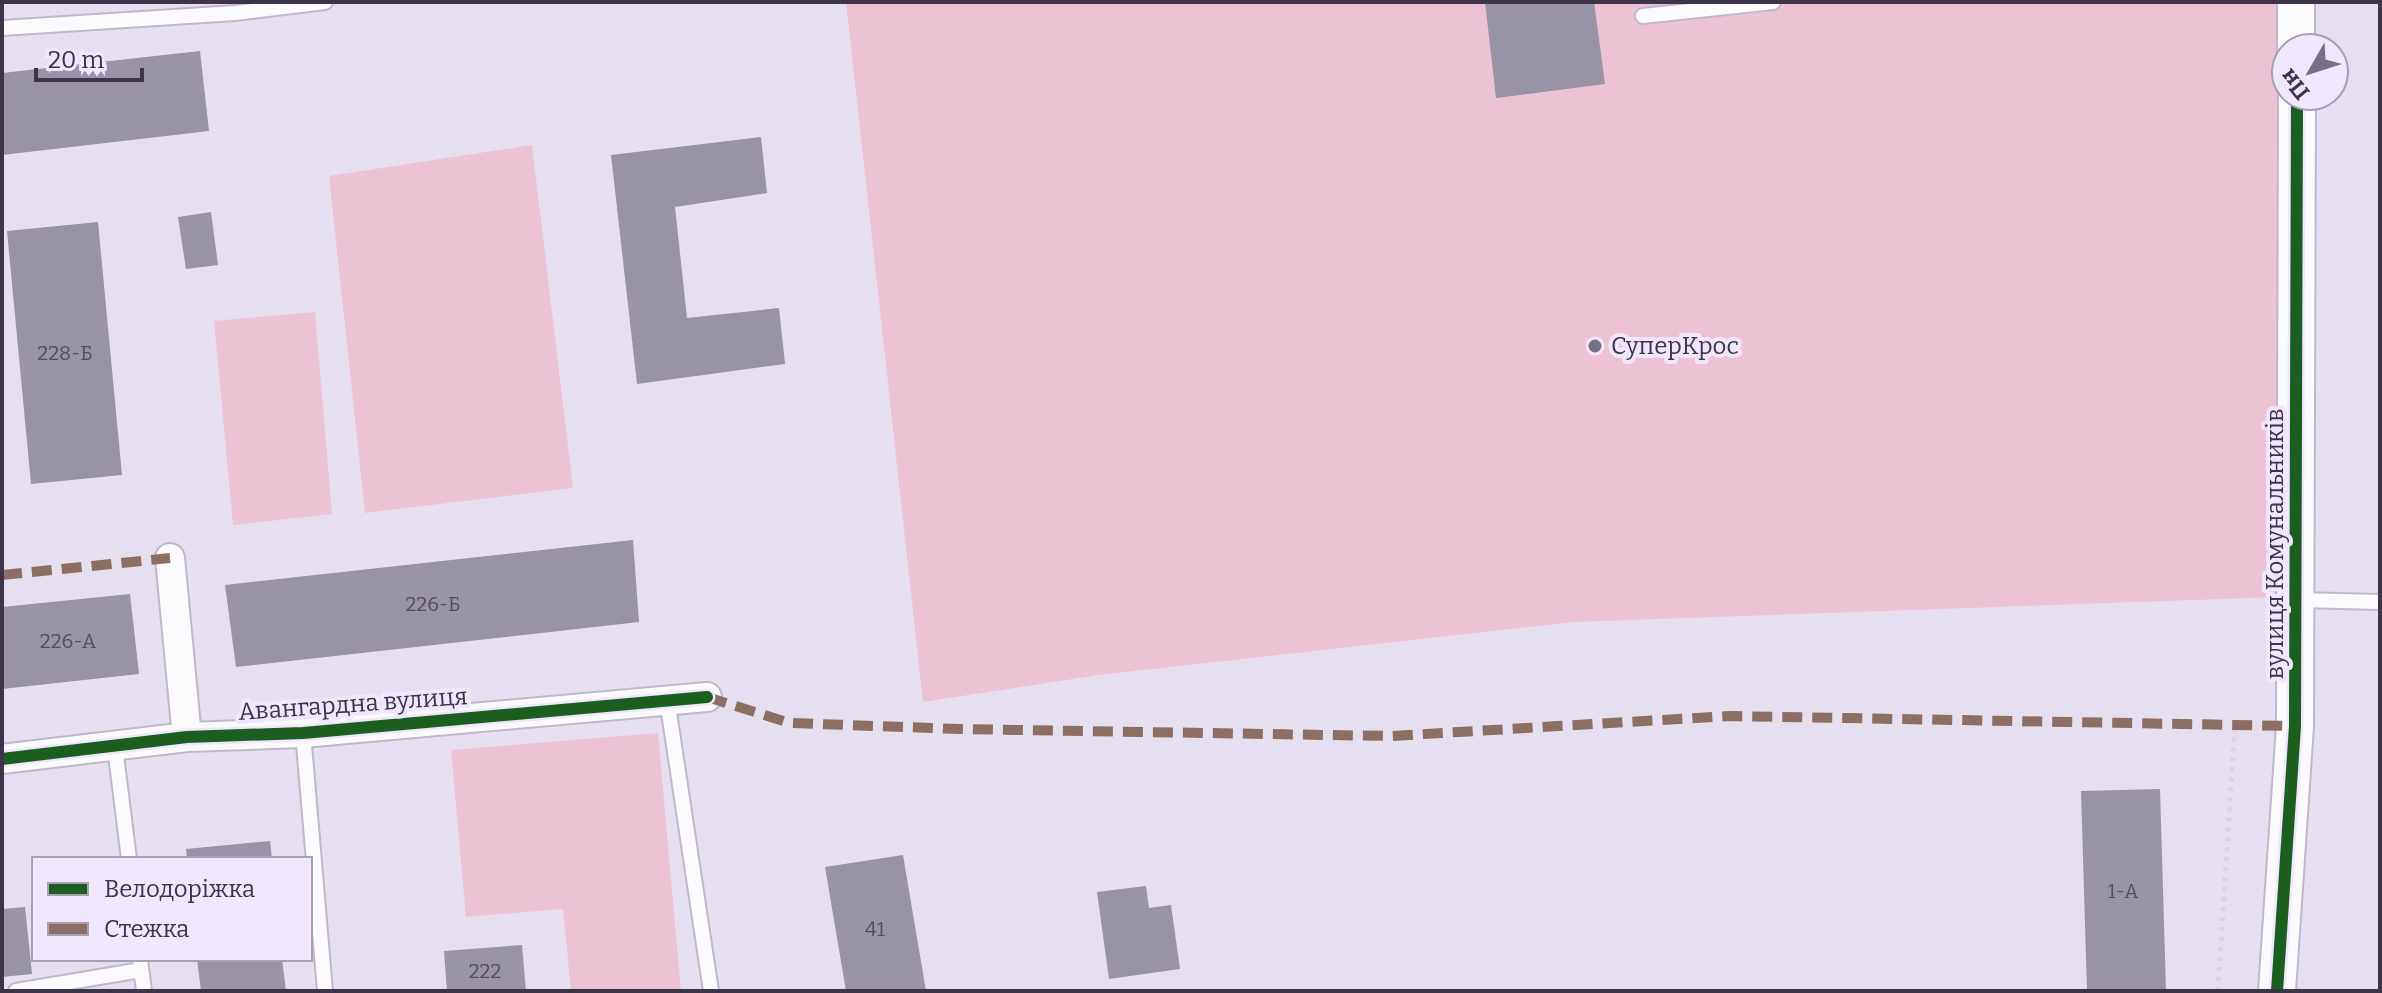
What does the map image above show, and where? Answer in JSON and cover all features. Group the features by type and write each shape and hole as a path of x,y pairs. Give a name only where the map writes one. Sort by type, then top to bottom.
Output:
{"street":[{"path":"2296,2 2296,32"},
{"name":"вулиця Комунальників","path":"2277,991 2295,726 2298,600 2297,112"},
{"path":"170,558 187,737"},
{"name":"Авангардна вулиця","path":"2,759 187,737 303,733 707,697"}],"lane":[{"path":"2,28 235,13 325,2"},
{"path":"1643,16 1773,2"},
{"path":"2298,600 2380,602"},
{"path":"667,699 711,991"},
{"path":"303,733 325,991"},
{"path":"115,747 129,857"},
{"path":"16,991 141,965 144,991"}],"path":[{"path":"2218,991 2235,724"}],"shaded area":[{"name":"СуперКрос","path":"846,2 2307,2 2293,32 2270,32 2270,112 2288,112 2307,596 1573,622 1099,675 923,702"},
{"path":"532,145 573,488 365,513 329,176"},
{"path":"315,312 332,514 233,525 214,321"},
{"path":"658,733 681,991 571,991 563,909 466,917 451,750"}],"building":[{"path":"1485,2 1594,2 1605,84 1496,98"},
{"path":"200,51 209,131 2,155 2,73"},
{"path":"761,137 767,193 675,207 687,318 779,308 785,364 637,384 611,155"},
{"path":"211,212 218,265 186,269 178,217"},
{"path":"98,222 122,475 31,484 7,231"},
{"path":"633,540 639,622 236,667 225,585"},
{"path":"130,594 139,674 2,689 2,607"},
{"path":"2160,789 2166,991 2087,991 2081,791"},
{"path":"270,841 272,857 187,857 186,849"},
{"path":"903,855 926,991 846,991 825,867"},
{"path":"1146,886 1149,908 1171,905 1180,969 1109,979 1097,892"},
{"path":"25,907 32,974 2,977 2,909"},
{"path":"522,945 526,991 447,991 444,951"},
{"path":"197,961 282,961 286,991 201,991"}],"marked path":[{"path":"2,575 170,558"},
{"path":"707,697 790,723 960,729 1391,736 1729,716 2295,726"}],"cycle path":[{"path":"2277,991 2295,726 2297,112"},
{"path":"2,759 187,737 303,733 707,697"}],"place":[{"name":"СуперКрос","path":"1595,346"}]}
